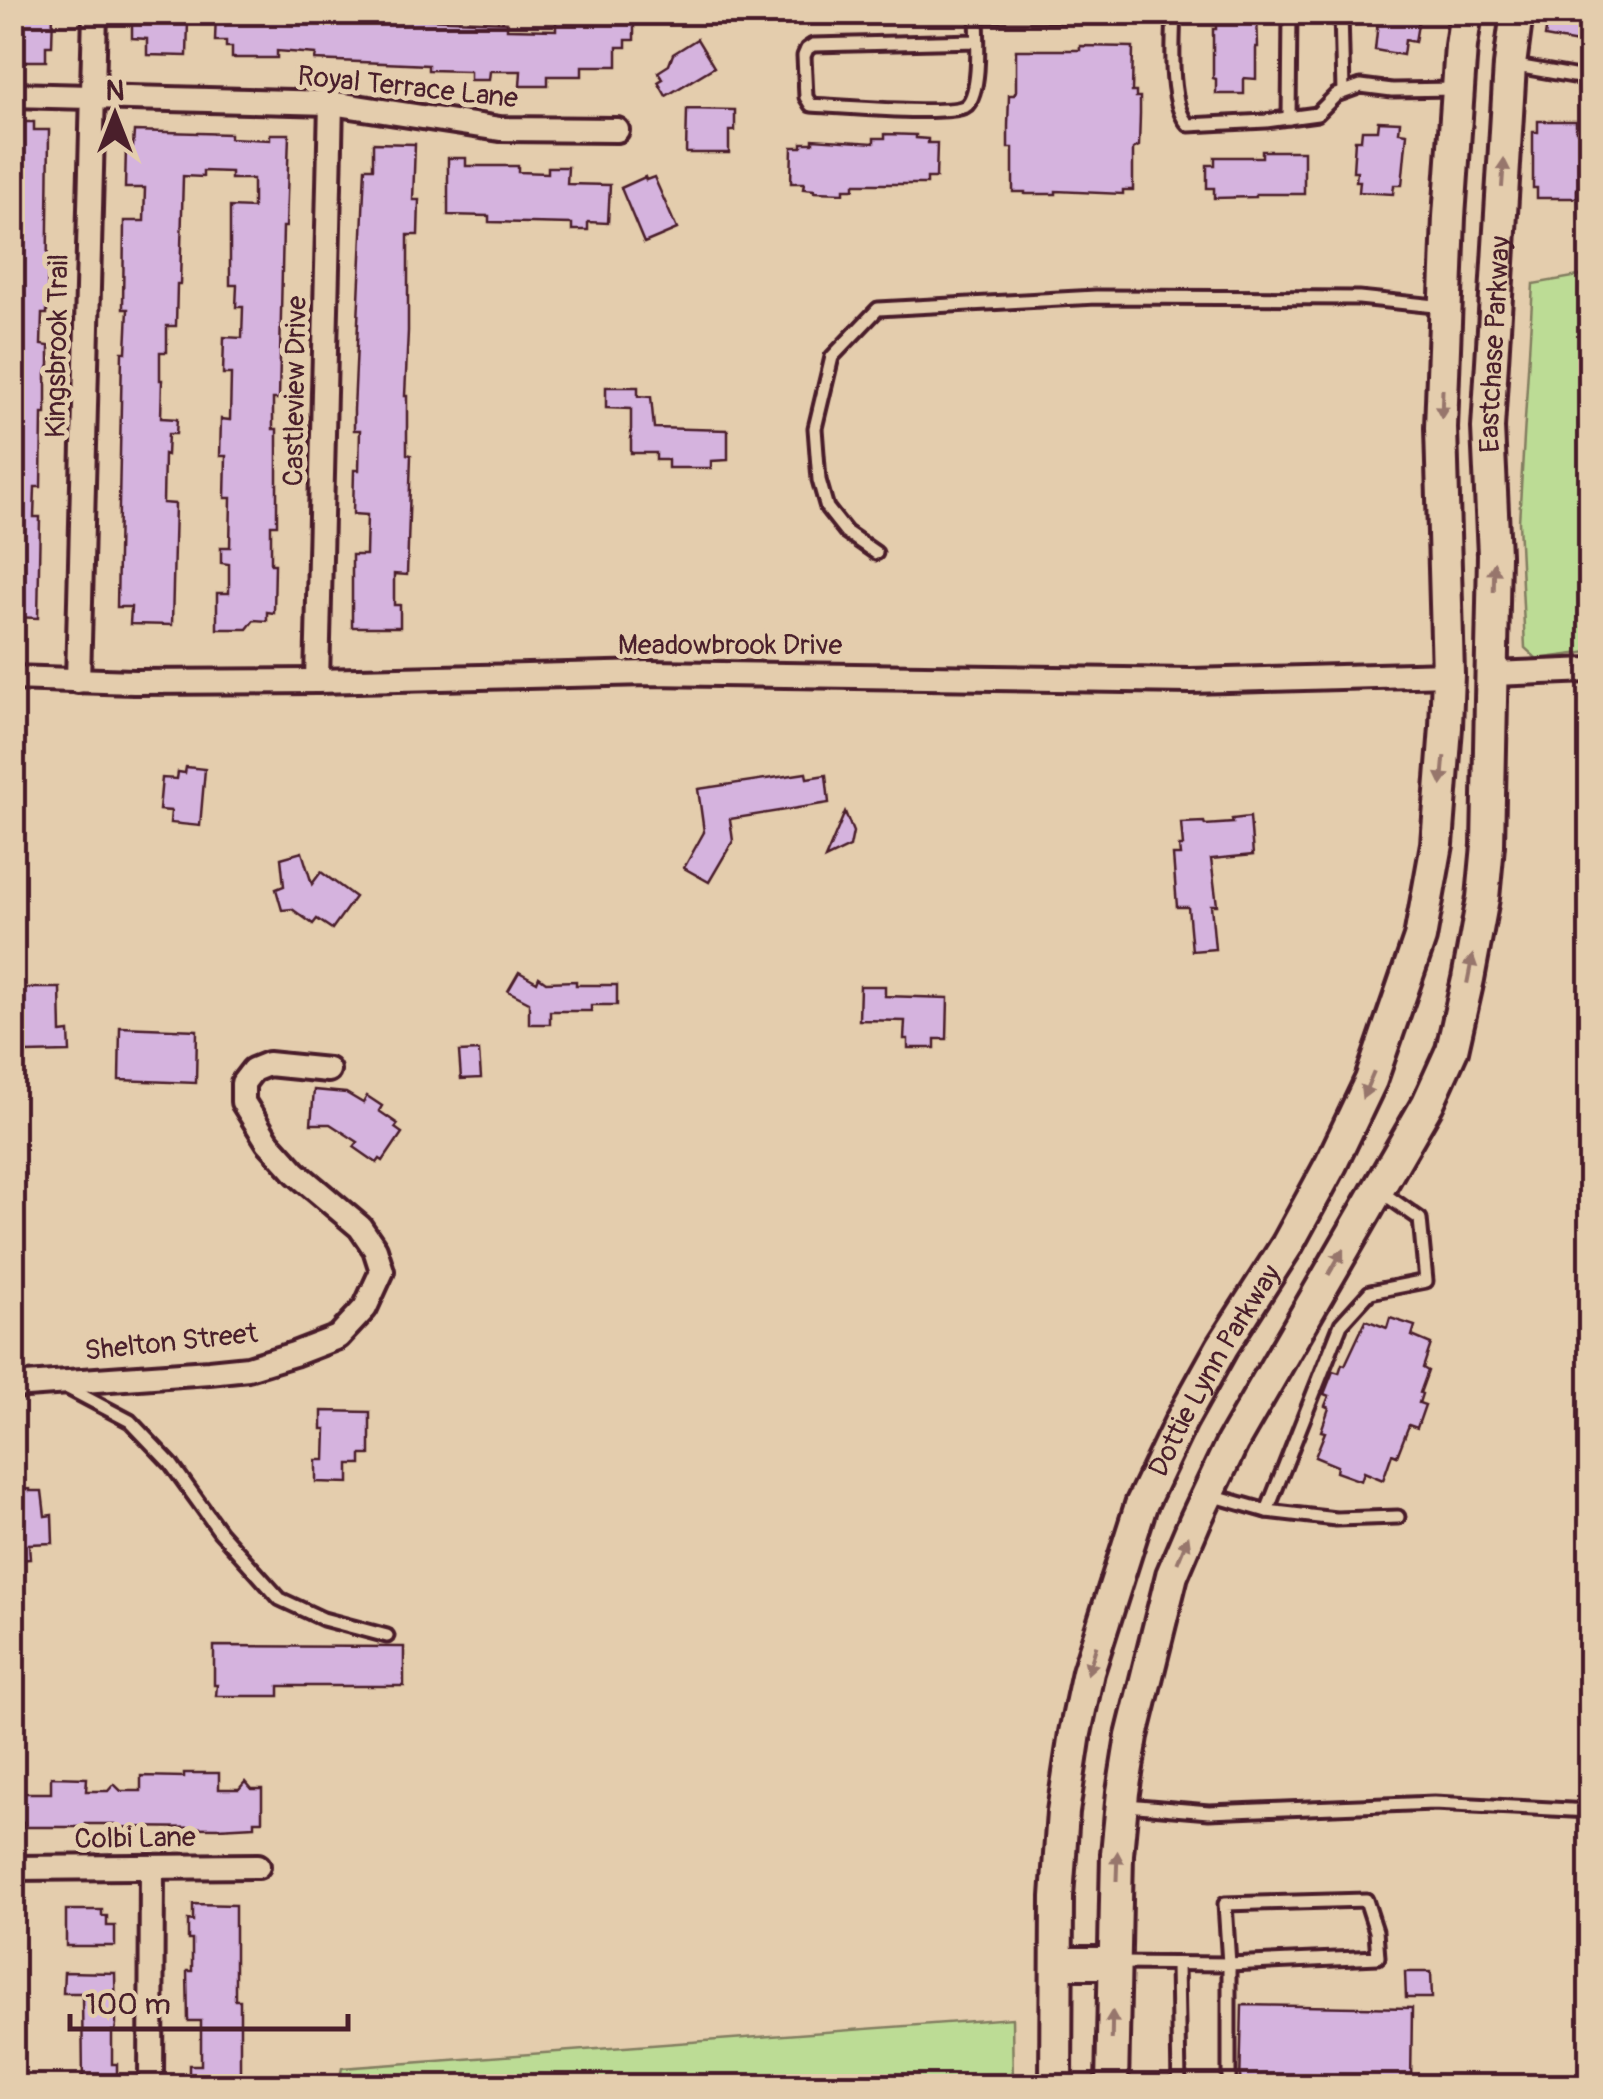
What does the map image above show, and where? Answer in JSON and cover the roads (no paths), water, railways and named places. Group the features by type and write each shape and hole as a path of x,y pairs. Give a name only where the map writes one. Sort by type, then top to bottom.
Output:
{"main road":[{"name":"Eastchase Parkway","path":"1448,674 1441,428 1460,46 1466,12"},
{"name":"Eastchase Parkway","path":"1492,674 1494,555 1488,428 1510,64 1517,12"},
{"path":"1446,307 1495,305"},
{"path":"1448,674 1478,709 1478,812 1488,846"},
{"name":"Dottie Lynn Parkway","path":"1056,2086 1058,1897 1064,1799 1088,1672 1142,1505 1181,1421 1222,1347 1287,1245 1332,1164 1371,1080 1420,938 1437,844 1448,674"},
{"name":"Dottie Lynn Parkway","path":"1112,2086 1117,1854 1122,1804 1132,1736 1172,1575 1232,1442 1428,1102 1452,1050 1477,930 1488,846 1492,674"},
{"path":"1057,1963 1114,1963"}],"street":[{"name":"Kingsbrook Trail","path":"78,680 95,12"},
{"name":"Royal Terrace Lane","path":"12,95 331,103 500,129 617,130"},
{"name":"Castleview Drive","path":"317,680 331,103"},
{"path":"1492,674 1590,670"},
{"name":"Meadowbrook Drive","path":"12,678 317,680 649,672 1192,681 1448,674"},
{"name":"Shelton Street","path":"12,1386 248,1368 338,1337 365,1308 382,1271 376,1249 360,1227 286,1163 243,1102 243,1084 253,1070 268,1064 328,1070"},
{"name":"Colbi Lane","path":"12,1868 258,1866"},
{"path":"151,2086 152,1867"}],"lane":[{"path":"1288,118 1290,12"},
{"path":"1341,12 1343,92"},
{"path":"977,40 819,43 807,49 804,56 806,97 811,105 960,109 971,97 976,77 977,40 977,14 1174,14 1177,102 1189,125 1317,114 1336,95 1361,86 1392,90 1458,89"},
{"path":"1510,64 1590,79"},
{"path":"876,554 846,532 827,508 819,480 815,428 832,357 878,310 1096,297 1359,298 1446,307"},
{"path":"1267,1511 1340,1324 1370,1292 1426,1281 1420,1219 1378,1190"},
{"path":"61,1384 130,1421 171,1464 220,1532 280,1600 323,1620 387,1636"},
{"path":"1207,1494 1267,1511 1336,1519 1398,1516"},
{"path":"1122,1804 1210,1812 1434,1803 1590,1811"},
{"path":"1114,1963 1230,1964 1378,1957 1376,1932 1366,1900 1225,1904 1230,1964 1229,2086"},
{"path":"1178,1964 1179,2086"}]}
